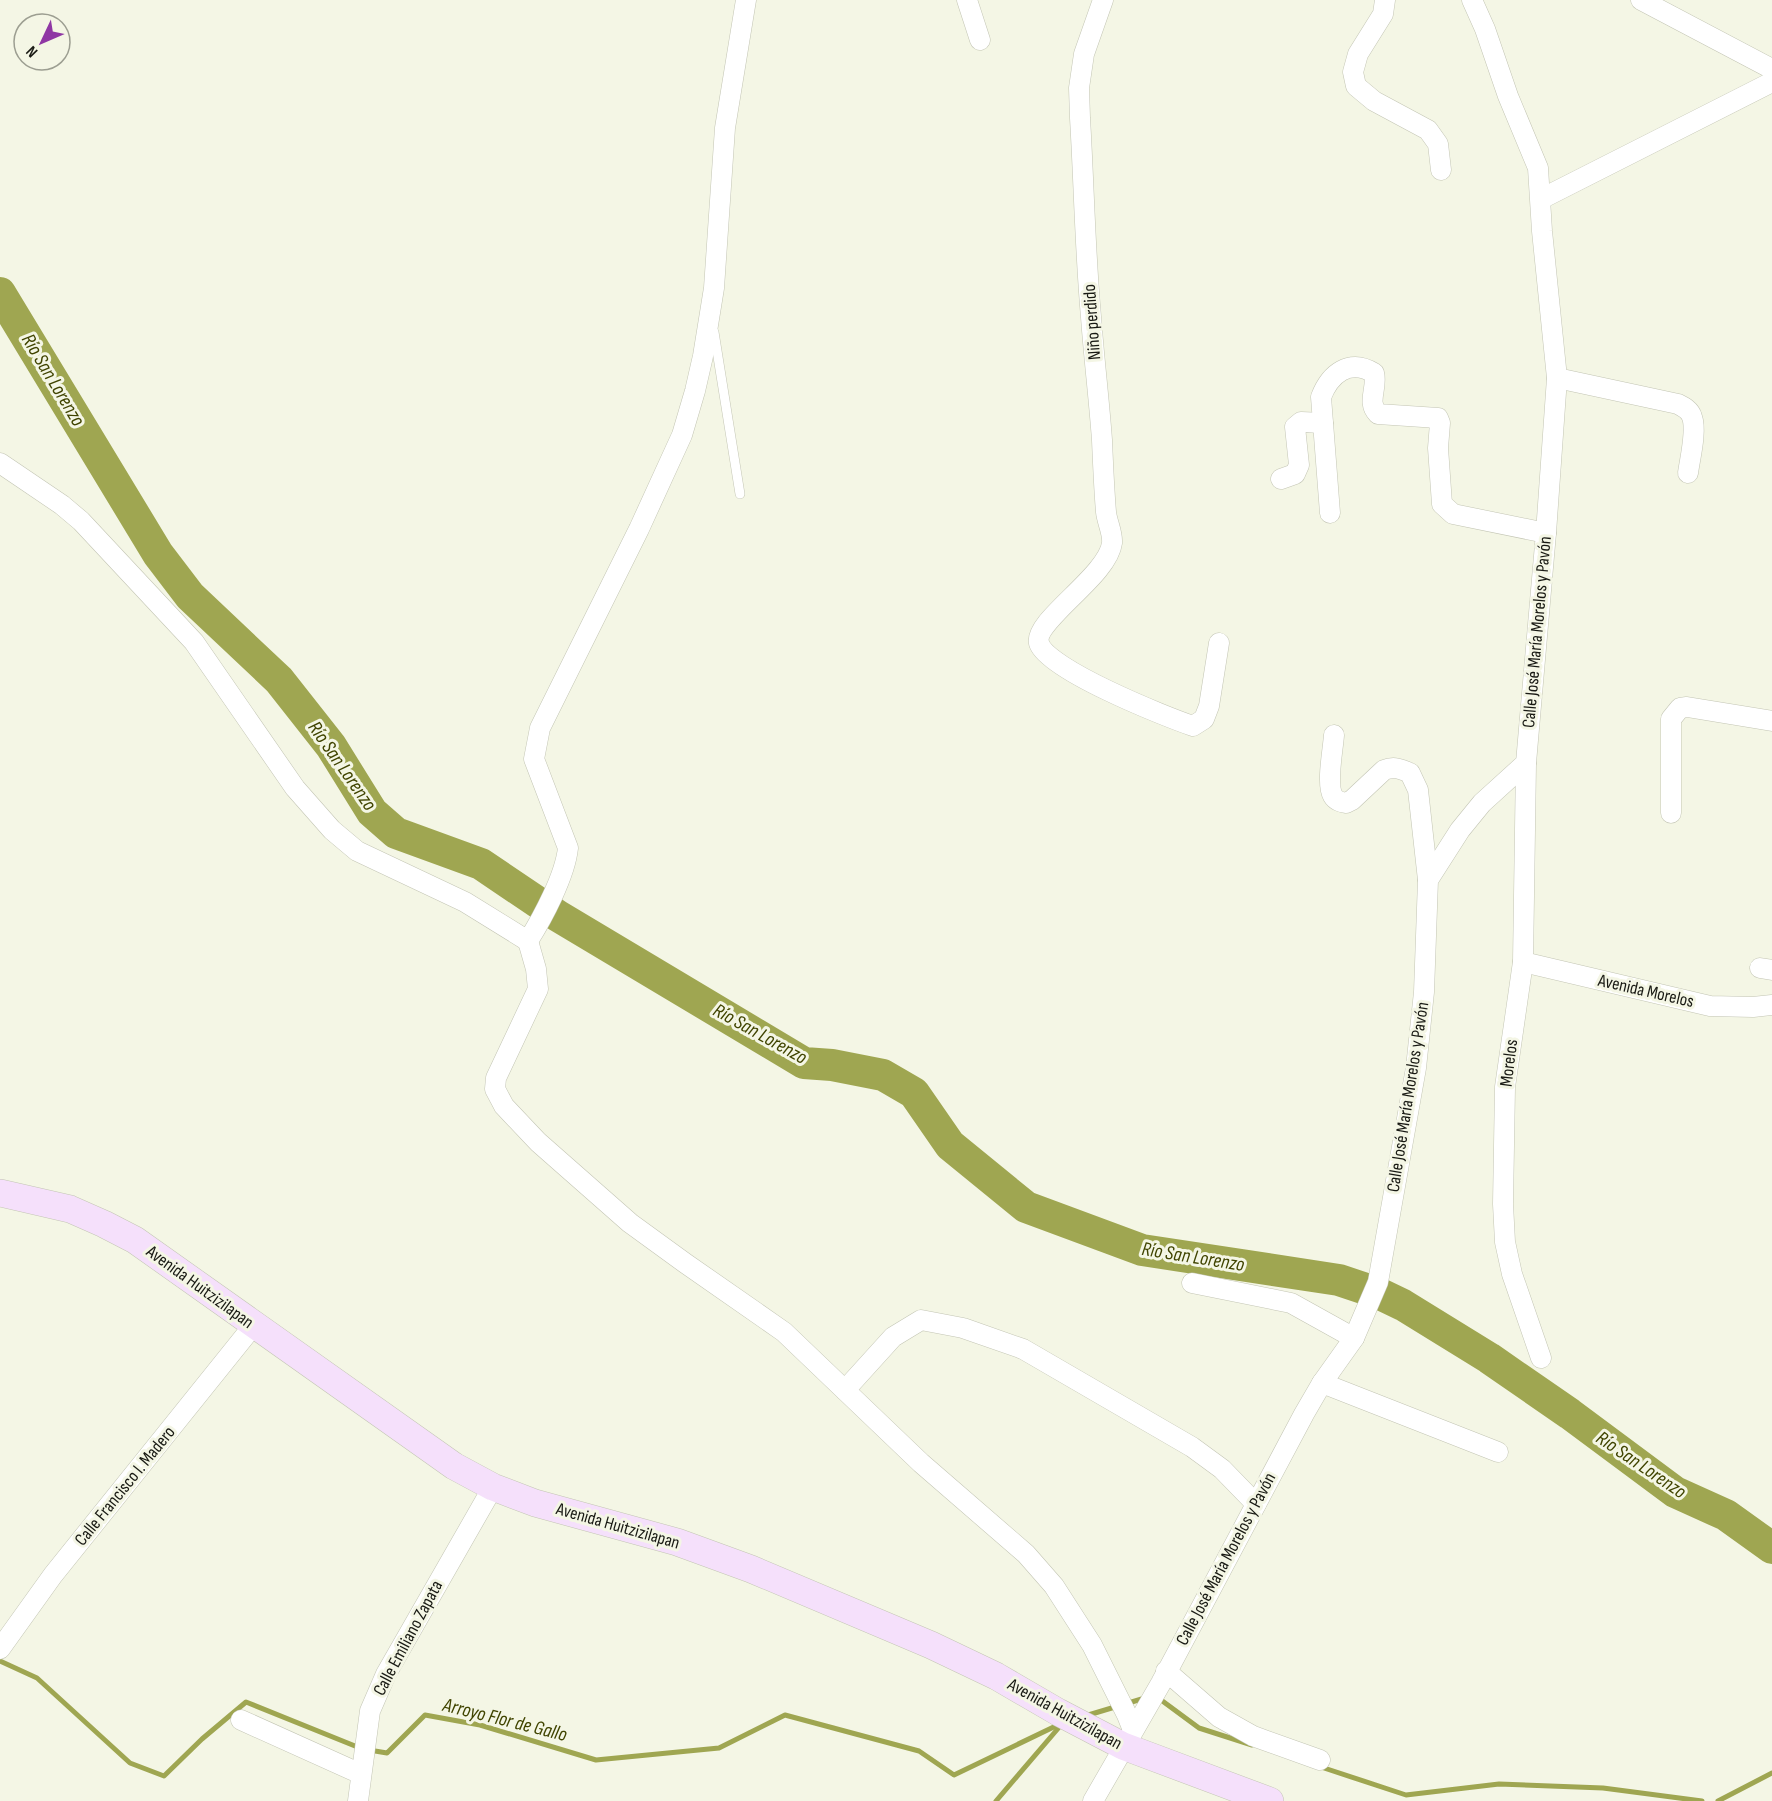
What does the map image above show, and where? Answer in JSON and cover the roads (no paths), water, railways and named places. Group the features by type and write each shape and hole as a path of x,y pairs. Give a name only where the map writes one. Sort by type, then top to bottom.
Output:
{"street":[{"path":"746,0 725,128 719,237 711,312 703,357 682,435 639,529 540,728 534,759 562,827 568,848 567,864 533,933 538,988 496,1078 495,1089 504,1106 538,1142 630,1223 784,1332 921,1462 1026,1554 1054,1586 1092,1645 1114,1689 1127,1730 1093,1801"},
{"path":"967,0 980,40"},
{"name":"Niño perdido","path":"1102,0 1084,54 1079,88 1090,316 1107,515 1112,542 1108,556 1096,573 1048,622 1040,633 1039,641 1041,648 1049,656 1103,688 1155,713 1193,726 1204,719 1209,706 1219,642"},
{"path":"1385,0 1383,14 1358,54 1353,72 1356,86 1374,101 1428,130 1438,144 1441,170"},
{"name":"Calle José María Morelos y Pavón","path":"1472,0 1538,168 1557,378 1526,763"},
{"path":"1641,0 1772,69"},
{"path":"1541,199 1772,82"},
{"path":"1330,513 1321,397 1327,381 1339,371 1364,369 1374,373 1376,378 1371,404 1378,414 1438,418 1442,504 1447,510 1453,514 1546,533"},
{"path":"1557,378 1678,404 1688,410 1692,416 1693,426 1688,473"},
{"path":"1281,479 1295,474 1299,465 1296,427 1301,422 1323,423"},
{"path":"0,463 62,505 81,521 194,642 295,788 332,830 357,851 533,933"},
{"path":"1671,813 1671,719 1680,708 1687,707 1772,721"},
{"name":"Calle José María Morelos y Pavón","path":"1127,1730 1148,1706 1322,1383 1357,1331 1378,1282 1416,1068 1424,992 1428,880 1418,790 1410,773 1401,768 1391,767 1384,770 1352,800 1346,803 1339,801 1333,796 1330,785 1334,735"},
{"path":"1428,880 1460,830 1482,803 1526,763"},
{"name":"Morelos","path":"1526,763 1523,962 1505,1087 1503,1204 1505,1242 1512,1274 1541,1358"},
{"name":"Avenida Morelos","path":"1523,962 1710,1006 1772,1005"},
{"name":"Avenida Huitzizilapan","path":"0,1193 70,1209 135,1240 253,1326 454,1466 493,1486 535,1503 677,1542 751,1569 931,1645 996,1676 1089,1729 1127,1730 1237,1796 1270,1801"},
{"path":"1192,1283 1291,1303 1357,1331"},
{"path":"845,1390 893,1337 921,1320 963,1328 1023,1350 1192,1447 1222,1469 1256,1504"},
{"name":"Calle Francisco I. Madero","path":"3,1645 53,1575 253,1326"},
{"path":"1322,1383 1498,1452"},
{"name":"Calle Emiliano Zapata","path":"358,1801 370,1711 386,1674 493,1486"},
{"path":"1163,1677 1219,1717 1253,1736 1320,1760"},
{"path":"241,1720 363,1767"}],"lane":[{"path":"711,312 740,494"}],"waterway":[{"name":"Río San Lorenzo","path":"0,293 158,554 190,596 279,680 331,746 372,812 396,833 481,864 558,916 804,1063 832,1065 883,1075 914,1093 950,1145 1026,1207 1142,1250 1339,1280 1378,1293 1403,1305 1489,1358 1570,1414 1675,1492 1726,1515 1772,1548"},
{"name":"Arroyo Flor de Gallo","path":"0,1661 37,1678 130,1763 164,1776 202,1739 246,1702 360,1748"},
{"path":"1157,1697 1199,1728 1252,1745"},
{"path":"1085,1716 1145,1698"},
{"name":"Arroyo Flor de Gallo","path":"369,1750 387,1753 425,1715 480,1725 596,1760 719,1748 785,1715 919,1751 954,1775 1062,1723"},
{"path":"996,1801 1061,1725"},
{"path":"1318,1766 1406,1795 1499,1784 1603,1788 1702,1801"},
{"path":"1718,1801 1772,1773"}]}
